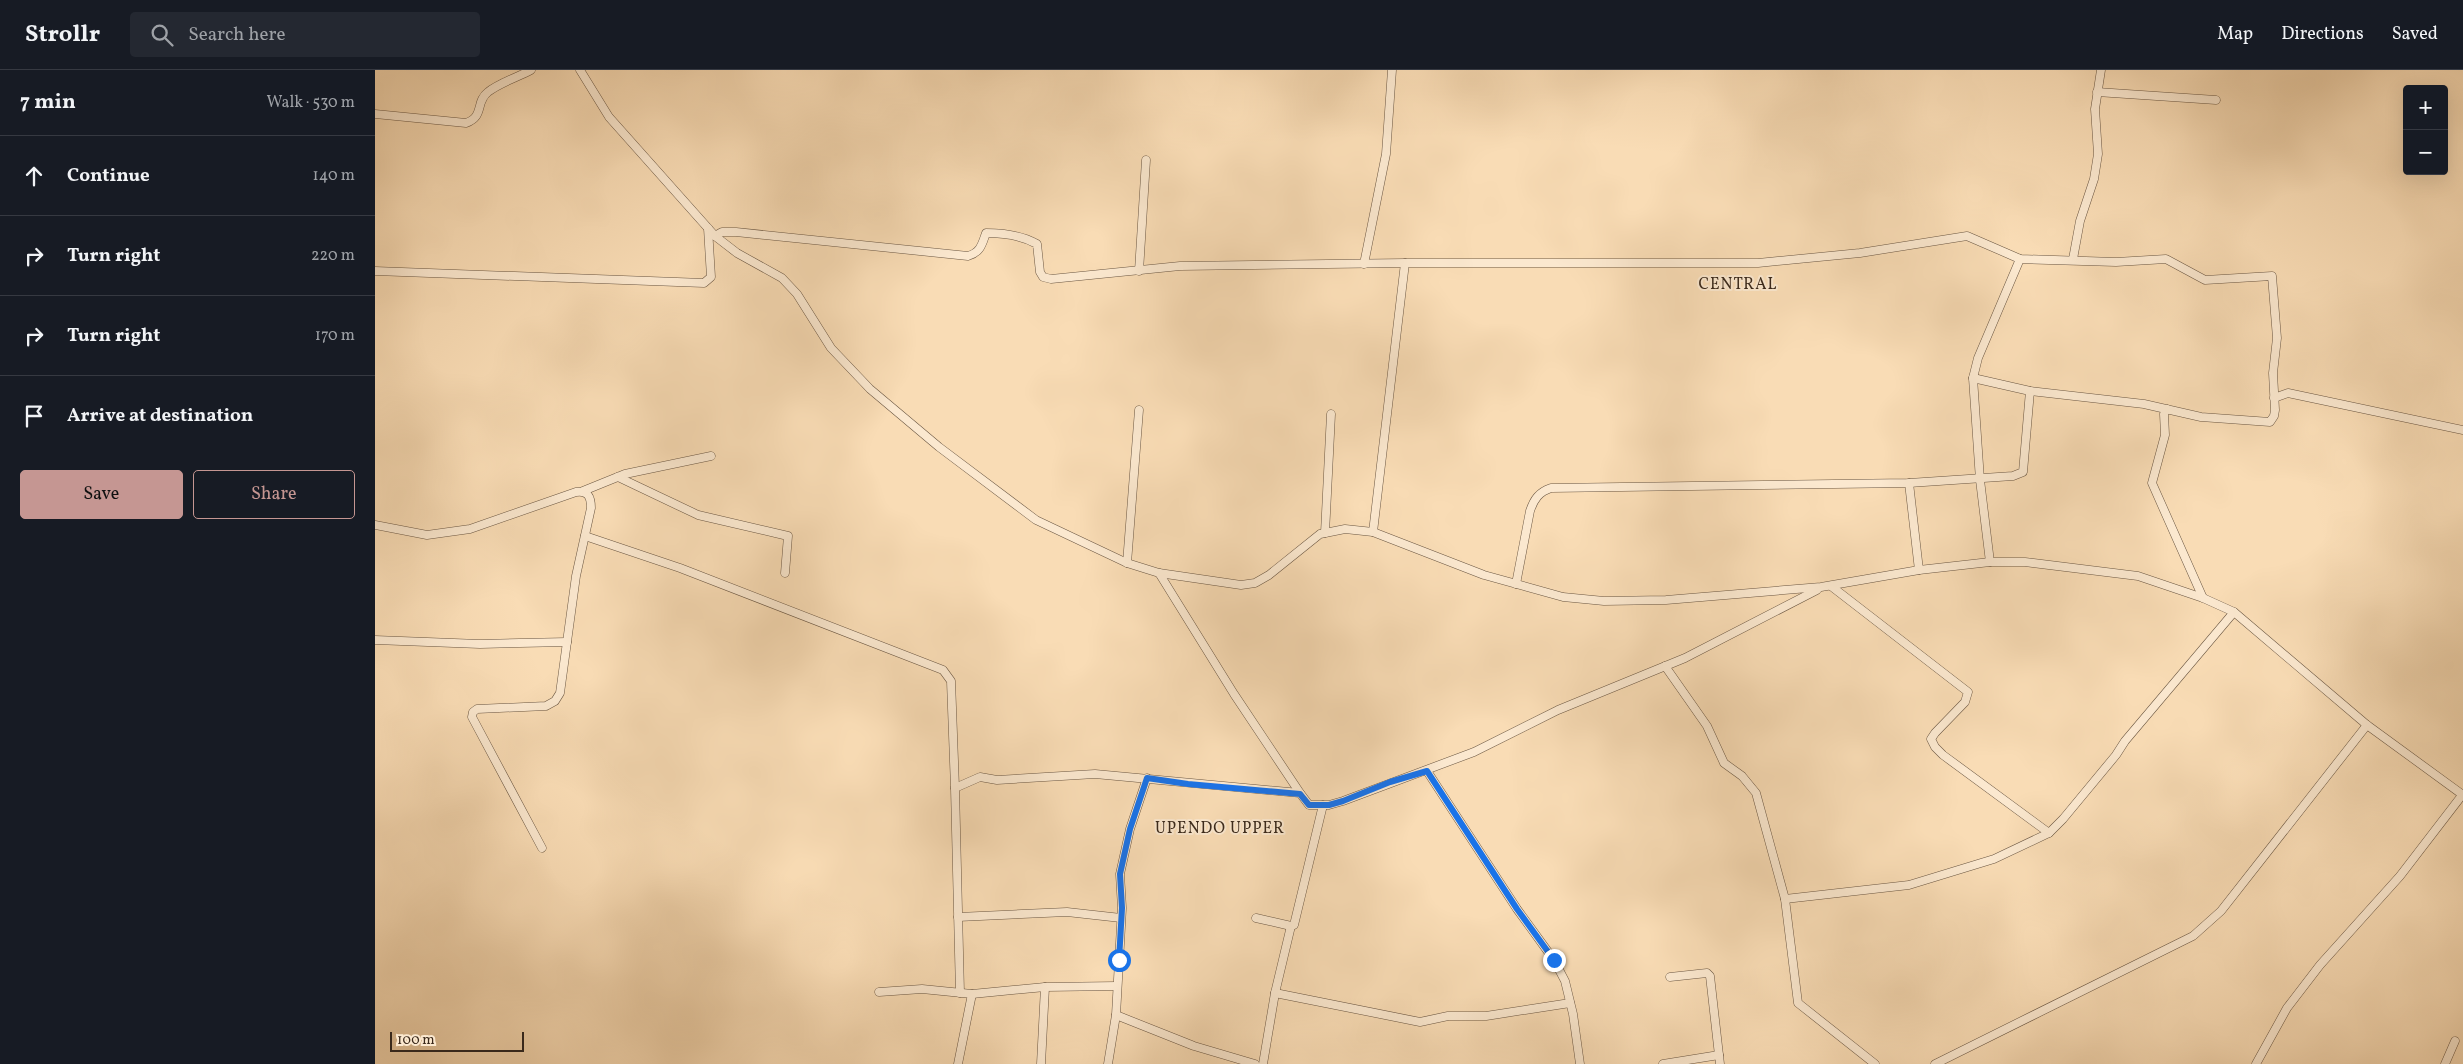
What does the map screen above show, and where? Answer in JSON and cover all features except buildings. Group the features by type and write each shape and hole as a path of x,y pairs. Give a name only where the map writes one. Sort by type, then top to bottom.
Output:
{"street":[{"path":"375,114 466,123 474,120 480,110 482,100 488,92 531,70"},
{"path":"579,70 609,117 715,236 737,253 782,278 797,294 831,348 870,388 939,447 1036,520 1127,563 1159,573 1241,585 1255,583 1269,575 1319,534 1345,529 1373,532 1484,575 1516,584 1563,597 1604,601 1666,600 1821,588 1919,570 1990,562 2025,562 2138,576 2203,598 2234,612 2367,725 2463,794 2400,876 2320,966 2287,1008 2256,1064"},
{"path":"1364,264 1386,154 1392,70"},
{"path":"2073,259 2080,221 2094,179 2098,154 2095,109 2101,70"},
{"path":"2097,92 2216,100"},
{"path":"1139,271 1147,160"},
{"path":"375,271 704,282 711,277 708,228"},
{"path":"715,236 723,232 736,232 968,256 975,254 981,248 986,232 997,233 1029,240 1037,244 1040,272 1043,277 1069,278 1180,266 1405,263 1758,263 1860,253 1960,236 1967,236 2020,259 2073,259 2115,262 2166,259 2205,280 2272,276 2277,338 2273,373 2274,416 2270,422 2201,416 2144,404 2030,390 1973,378"},
{"path":"1990,562 1980,480 1973,378 1978,358 2020,259"},
{"path":"1373,532 1405,263"},
{"path":"1516,584 1532,503 1541,491 1551,488 1909,483 1980,480 2013,476 2023,472 2030,390"},
{"path":"2274,398 2288,393 2463,430"},
{"path":"1127,563 1139,410"},
{"path":"2167,410 2164,414 2165,435 2152,483 2203,598"},
{"path":"1325,533 1331,414"},
{"path":"375,525 427,535 470,529 583,491 618,477 711,456"},
{"path":"618,477 698,515 788,536 785,573"},
{"path":"1909,483 1919,570"},
{"path":"542,848 472,717 473,712 477,710 546,706 555,701 560,693 575,576 585,536 591,500 588,494 583,491"},
{"path":"585,536 680,568 943,670 951,681 960,993"},
{"path":"1159,573 1229,685 1309,805 1323,805 1343,801 1474,752 1558,710 1685,658 1821,588"},
{"path":"1831,586 1968,692 1965,702 1931,738 1932,744 1943,755 2049,833"},
{"path":"1785,899 1909,885 1994,859 2049,833 2063,819 2234,612"},
{"path":"375,640 480,644 567,642"},
{"path":"1665,666 1707,726 1724,762 1742,776 1757,793 1785,899 1797,1003 1875,1064"},
{"path":"1935,1064 2193,936 2221,911 2367,725"},
{"path":"1427,771 1517,909 1554,960 1565,981 1581,1064"},
{"path":"955,788 980,777 997,780 1095,774 1300,794"},
{"path":"1108,1064 1116,1015 1121,918 1120,874 1130,829 1147,778"},
{"path":"1263,1064 1275,993 1291,926 1294,925 1323,805"},
{"path":"958,917 1067,912 1121,918"},
{"path":"1256,918 1291,926"},
{"path":"1670,977 1701,973 1707,973 1710,976 1720,1064"},
{"path":"879,992 922,989 972,994 1045,987 1117,986"},
{"path":"1041,1064 1045,987"},
{"path":"1275,993 1421,1022 1448,1016 1487,1016 1570,1002"},
{"path":"958,1064 972,994"},
{"path":"1116,1015 1195,1046 1255,1064"},
{"path":"2445,1064 2455,1041"},
{"path":"1663,1064 1719,1055"}],"district":[{"name":"CENTRAL","path":"1738,285"},
{"name":"UPENDO UPPER","path":"1220,829"}],"route":[{"path":"1119,960 1122,908 1120,874 1130,829 1147,778 1244,790 1300,794 1309,805 1329,805 1390,782 1427,771 1517,909 1554,960"}]}
